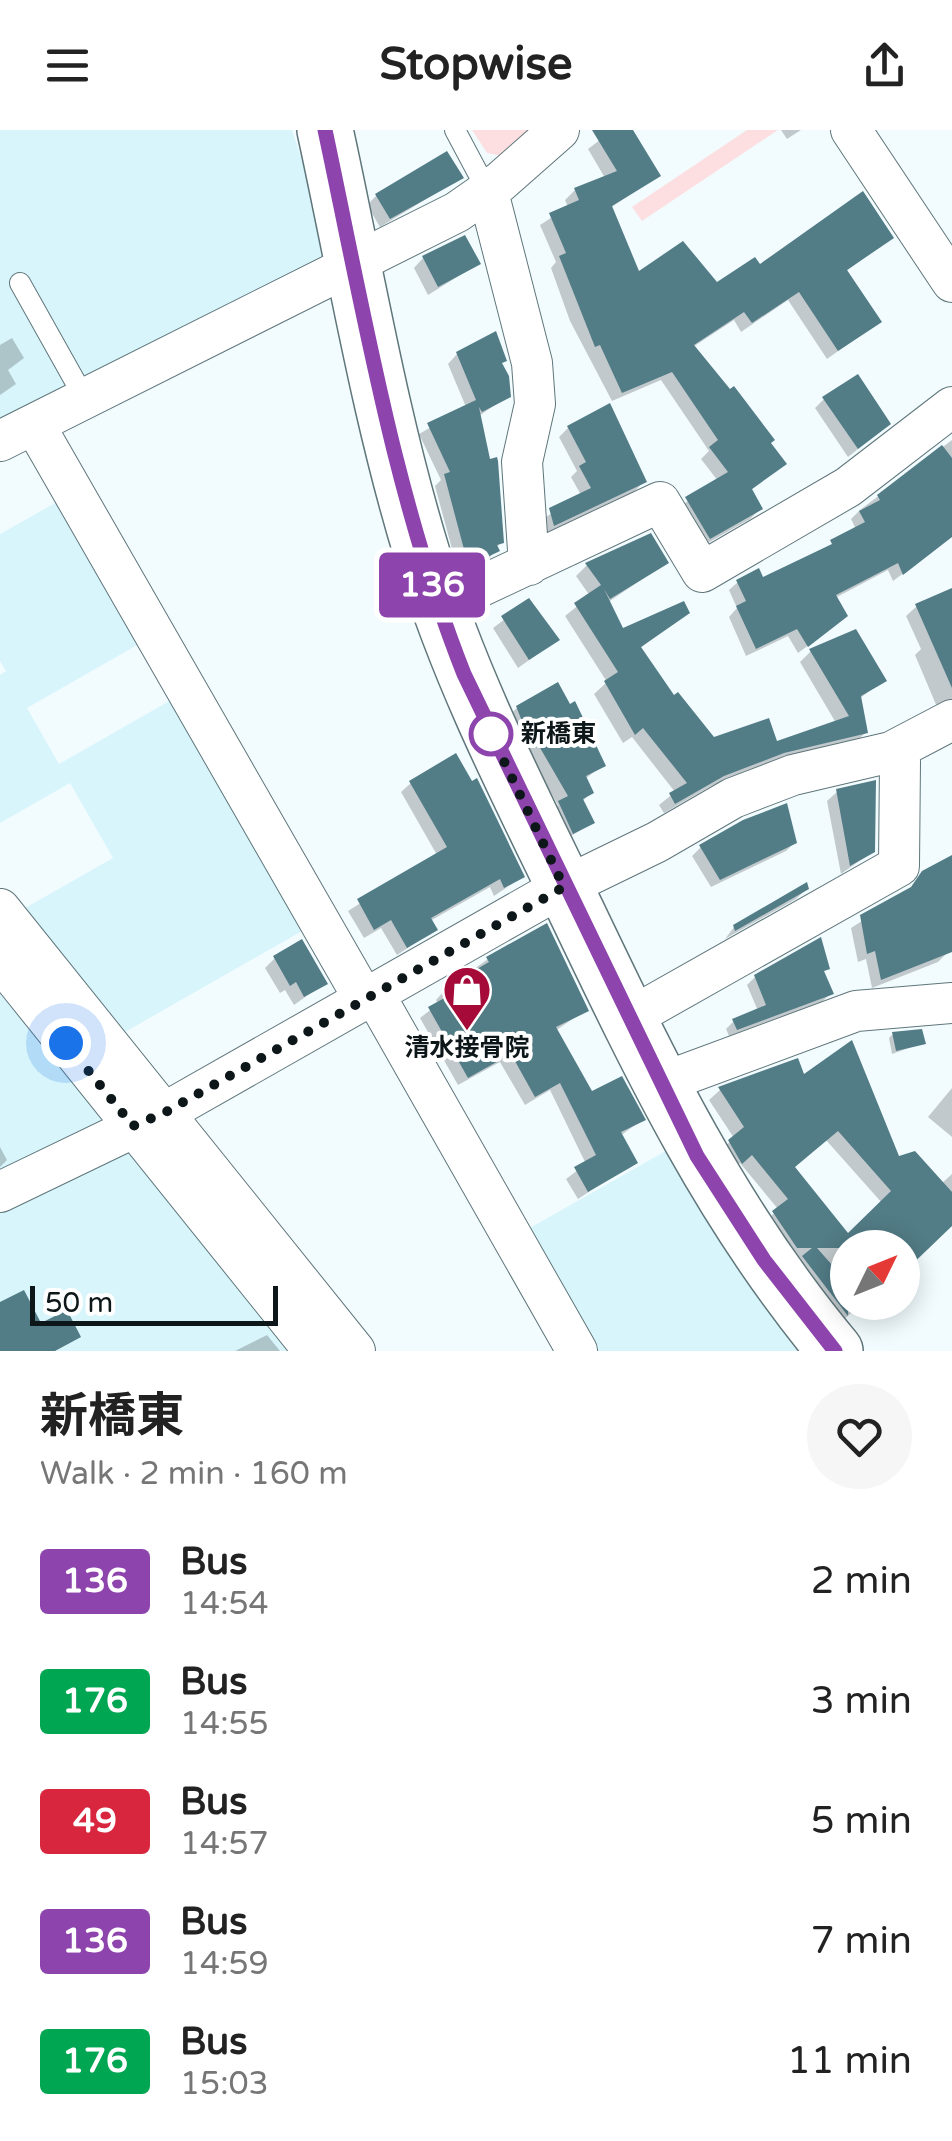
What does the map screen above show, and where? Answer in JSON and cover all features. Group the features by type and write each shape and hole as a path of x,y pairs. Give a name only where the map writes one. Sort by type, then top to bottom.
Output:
{"main road":[{"path":"325,130 400,474 439,606 481,712 628,1020 722,1199 778,1281 835,1351"}],"street":[{"path":"559,130 488,192 354,264 17,433 369,996 578,1351"},
{"path":"851,130 952,282"},
{"path":"488,192 532,363 535,404 522,462 529,565"},
{"path":"439,606 660,502 702,572 848,487 952,407"},
{"path":"0,1192 148,1119 564,887 752,789 895,750 952,720"},
{"path":"628,1020 900,866 900,761 895,750"},
{"path":"0,909 314,1351"},
{"path":"0,960 356,1351"},
{"path":"660,1084 839,1016 892,1005 952,1003"}],"lane":[{"path":"456,130 488,192"},
{"path":"20,284 85,399"}],"shaded area":[{"path":"0,130 292,130 330,246 321,265 0,424"},
{"path":"472,130 533,130 501,156 487,153"},
{"path":"747,130 778,130 642,221 632,207"},
{"path":"64,498 146,640 27,708 59,764 178,696 311,926 118,1036 18,912 113,858 70,783 0,823 0,675 6,671 0,661 0,534"},
{"path":"0,976 113,1116 0,1180"},
{"path":"130,1138 302,1351 0,1351 0,1203"},
{"path":"671,1148 809,1351 589,1351 521,1233"}],"building":[{"path":"592,130 633,130 661,176 612,206 639,271 683,241 717,282 755,257 760,264 863,191 894,238 847,270 882,322 838,351 799,292 752,323 744,312 694,345 730,389 734,386 775,440 771,443 787,464 752,489 763,509 710,539 685,497 728,472 709,447 718,440 672,372 622,393 600,345 595,347 559,256 566,253 549,213 579,200 574,188 617,171"},
{"path":"447,151 464,178 390,219 375,194"},
{"path":"465,235 481,264 438,287 422,256"},
{"path":"496,331 507,361 502,363 509,376 511,397 482,412 479,407 490,459 497,457 498,461 504,543 497,545 500,551 460,570 456,557 465,553 444,474 450,472 427,423 476,400 456,352"},
{"path":"858,374 891,424 858,449 822,397"},
{"path":"610,403 647,482 554,526 549,508 591,488 579,466 586,462 567,426"},
{"path":"942,445 952,458 952,537 903,575 898,563 836,595 848,616 808,647 797,629 756,649 736,606 746,601 736,580 759,568 763,577 832,544 830,540 865,522 859,511 880,500 877,495"},
{"path":"651,533 669,563 610,599 604,589 623,628 684,601 690,613 641,647 674,695 678,692 714,737 769,718 777,741 849,716 809,649 856,629 887,681 861,696 868,733 784,753 724,776 675,804 669,793 687,783 643,728 635,735 604,681 618,672 574,603 601,585 585,563"},
{"path":"952,588 952,688 915,604"},
{"path":"529,598 560,640 529,660 501,616"},
{"path":"558,682 570,704 575,701 606,766 586,776 594,793 583,799 595,823 573,834 558,801 568,796 539,746 533,749 516,706"},
{"path":"456,753 472,781 477,778 525,877 504,888 500,879 431,918 438,930 407,948 391,920 374,930 357,899 447,847 409,781"},
{"path":"876,780 875,852 850,866 836,789"},
{"path":"787,803 797,843 720,880 699,845 743,820"},
{"path":"952,855 952,952 881,980 875,951 867,954 860,915 911,887 922,871"},
{"path":"807,882 809,889 735,931 733,925"},
{"path":"547,923 589,1011 556,1027 592,1091 622,1076 646,1120 621,1132 638,1163 588,1192 574,1167 596,1155 560,1083 535,1097 511,1054 468,1078 428,1007 448,996 444,988 489,962 486,957"},
{"path":"821,937 830,969 824,971 834,994 737,1030 732,1019 766,1005 754,975"},
{"path":"302,939 328,984 304,997 296,982 290,986 273,956"},
{"path":"922,1029 926,1044 896,1051 892,1032"},
{"path":"852,1040 899,1156 915,1151 952,1192 952,1226 920,1257 920,1230 851,1230 891,1191 838,1131 795,1167 846,1230 830,1230 830,1248 817,1248 830,1263 830,1293 802,1256 812,1248 797,1248 772,1211 788,1199 752,1155 742,1164 728,1140 744,1127 718,1087 798,1058 804,1074"},
{"path":"24,1290 41,1323 67,1310 81,1337 55,1351 0,1351 0,1302"}],"bus line":[{"name":"136","path":"325,130 410,515 464,674 697,1156 764,1260 835,1351"}],"place":[{"name":"新橋東","path":"491,734"},
{"name":"清水接骨院","path":"467,1032"}],"route":[{"path":"66,1043 133,1126 164,1113 564,887 491,734"}]}
